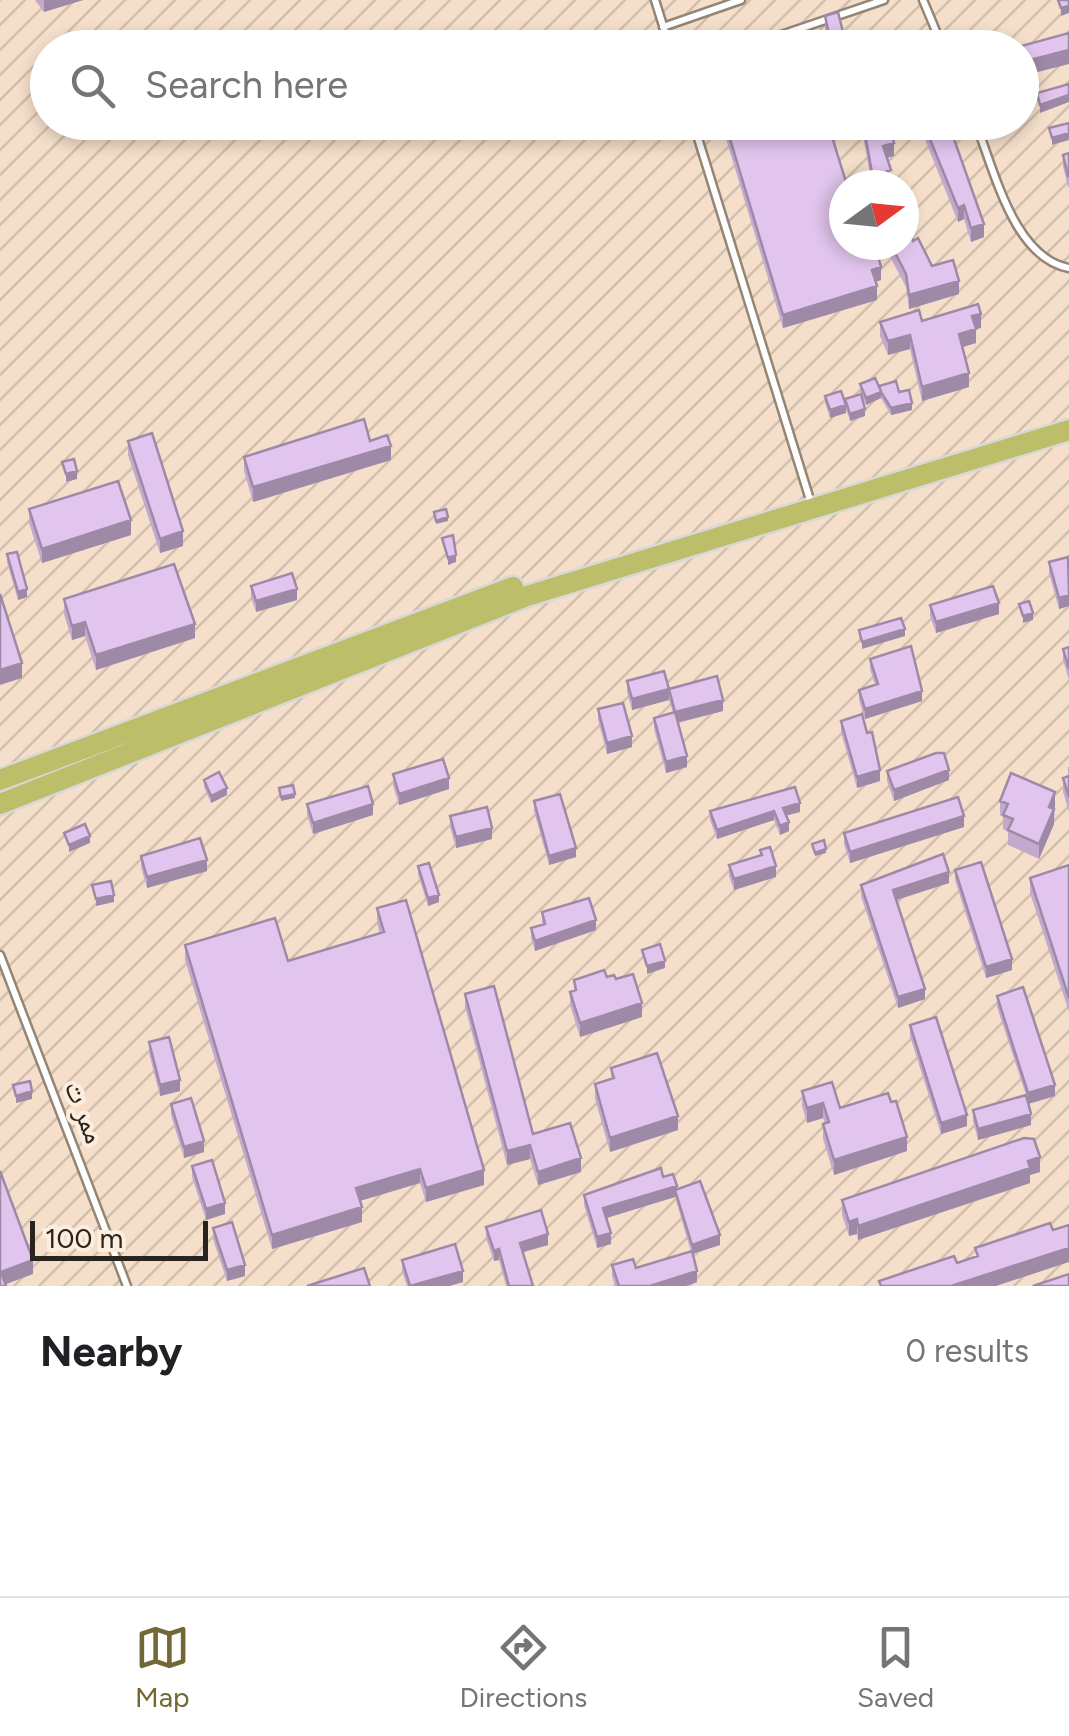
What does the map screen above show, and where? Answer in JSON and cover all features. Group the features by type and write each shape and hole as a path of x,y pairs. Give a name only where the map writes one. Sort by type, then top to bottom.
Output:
{"highway":[{"path":"0,804 456,621 1069,416"},
{"path":"0,780 456,605 1069,430"}],"lane":[{"path":"655,0 664,30"},
{"path":"663,27 741,0"},
{"path":"796,30 884,0"},
{"path":"923,0 936,30"},
{"path":"699,140 810,502"},
{"path":"982,140 1020,230 1041,257 1069,268"},
{"name":"ممر ت","path":"0,955 127,1286"}],"shaded area":[{"path":"0,0 1069,0 1069,1286 0,1286"}],"building":[{"path":"1058,0 1069,0 1069,6 1061,8"},
{"path":"838,12 842,30 828,30 825,16"},
{"path":"1069,33 1069,50 1039,58 1039,41"},
{"path":"1069,84 1069,95 1040,105 1039,92"},
{"path":"1069,123 1069,133 1052,138 1049,128"},
{"path":"730,140 833,140 842,170 829,170 829,260 879,260 881,267 872,270 877,286 783,315"},
{"path":"866,140 893,140 883,146 891,170 871,170"},
{"path":"930,140 954,140 984,224 971,228 964,205 958,208"},
{"path":"1069,153 1069,176 1068,176 1063,155"},
{"path":"919,240 932,266 953,260 959,281 909,295 906,274 899,260 919,260"},
{"path":"978,304 981,314 972,316 976,329 959,334 969,373 922,387 910,335 888,341 880,322 919,310 922,321"},
{"path":"875,378 881,391 879,386 896,381 899,392 909,390 912,403 891,408 881,392 866,398 860,384"},
{"path":"841,391 846,405 830,410 825,396"},
{"path":"861,394 865,409 850,414 845,399"},
{"path":"364,419 370,441 387,435 391,446 253,487 244,457"},
{"path":"152,433 183,531 160,539 128,441"},
{"path":"74,459 77,471 66,474 62,462"},
{"path":"118,481 131,520 42,549 29,509"},
{"path":"446,509 448,517 436,521 434,512"},
{"path":"453,535 456,555 448,558 442,538"},
{"path":"17,552 27,589 18,592 7,554"},
{"path":"1068,557 1069,595 1059,598 1049,562"},
{"path":"174,564 195,624 96,655 85,622 72,626 64,599"},
{"path":"292,573 297,589 256,601 251,586"},
{"path":"993,586 999,603 936,622 930,605"},
{"path":"0,594 22,663 0,670"},
{"path":"1029,601 1033,613 1023,616 1019,604"},
{"path":"901,618 905,629 862,642 859,630"},
{"path":"911,646 922,691 865,709 859,690 878,684 870,659"},
{"path":"1069,647 1069,669 1063,649"},
{"path":"664,671 669,689 632,699 627,681"},
{"path":"717,676 723,700 675,712 669,689"},
{"path":"623,703 632,736 607,743 598,709"},
{"path":"675,712 687,756 666,762 654,718"},
{"path":"862,714 867,733 872,732 880,770 857,777 841,721"},
{"path":"944,753 949,770 894,790 887,771"},
{"path":"443,759 449,778 399,794 393,774"},
{"path":"219,772 227,788 211,796 204,780"},
{"path":"1011,773 1055,792 1049,807 1054,809 1039,844 1008,830 1013,819 1003,815 1008,804 1000,801"},
{"path":"1069,776 1069,797 1063,778"},
{"path":"293,785 295,794 281,797 279,788"},
{"path":"368,786 373,804 313,823 307,804"},
{"path":"795,787 800,803 783,808 789,822 780,826 774,811 717,830 710,811"},
{"path":"560,794 576,848 549,856 534,801"},
{"path":"958,797 964,816 850,852 844,833"},
{"path":"487,807 492,828 456,837 450,816"},
{"path":"85,824 90,836 69,845 64,833"},
{"path":"200,838 207,860 147,877 141,856"},
{"path":"824,840 826,849 815,853 812,844"},
{"path":"770,847 776,866 734,879 729,865 762,855 760,850"},
{"path":"943,854 949,872 893,890 925,989 898,997 861,885"},
{"path":"981,862 1012,959 986,967 955,870"},
{"path":"429,863 439,895 428,898 418,866"},
{"path":"1069,865 1069,998 1030,878"},
{"path":"111,881 114,895 96,899 92,885"},
{"path":"589,898 596,920 535,941 531,928 545,924 542,912"},
{"path":"406,900 484,1170 426,1188 420,1169 356,1188 362,1207 272,1235 185,945 275,918 288,961 384,932 377,908"},
{"path":"660,944 665,961 647,966 642,950"},
{"path":"604,970 607,977 614,975 616,979 633,974 642,1003 580,1023 570,992 576,990 574,980"},
{"path":"494,986 533,1134 570,1123 581,1158 538,1172 530,1145 507,1151 465,994"},
{"path":"1023,987 1055,1085 1028,1093 997,996"},
{"path":"936,1017 967,1115 941,1123 910,1025"},
{"path":"169,1037 180,1080 160,1085 149,1042"},
{"path":"657,1053 678,1116 610,1138 595,1084 614,1078 611,1068"},
{"path":"30,1081 32,1091 16,1096 13,1085"},
{"path":"832,1082 840,1108 888,1093 891,1102 896,1101 907,1137 834,1160 823,1124 829,1122 823,1103 807,1108 802,1091"},
{"path":"1026,1095 1031,1114 978,1129 973,1110"},
{"path":"191,1098 204,1141 184,1147 171,1104"},
{"path":"1024,1138 1034,1139 1040,1157 1028,1161 1030,1168 858,1226 857,1219 849,1222 842,1200"},
{"path":"212,1160 225,1203 206,1209 192,1166"},
{"path":"661,1168 663,1177 673,1174 677,1186 603,1208 611,1233 597,1237 584,1195"},
{"path":"0,1171 33,1260 1,1272 6,1286 0,1286"},
{"path":"700,1181 720,1235 692,1245 675,1190"},
{"path":"541,1210 548,1234 520,1243 533,1286 509,1286 499,1249 494,1251 486,1227"},
{"path":"232,1222 245,1265 227,1270 213,1228"},
{"path":"1050,1223 1053,1230 1069,1225 1069,1248 951,1286 881,1286 879,1281 954,1256 957,1263 978,1256 975,1248"},
{"path":"455,1244 463,1271 410,1286 402,1260"},
{"path":"692,1251 697,1271 650,1286 619,1286 612,1265 633,1259 636,1268"},
{"path":"364,1268 370,1286 307,1286"},
{"path":"1069,1274 1069,1286 1033,1286"}]}
